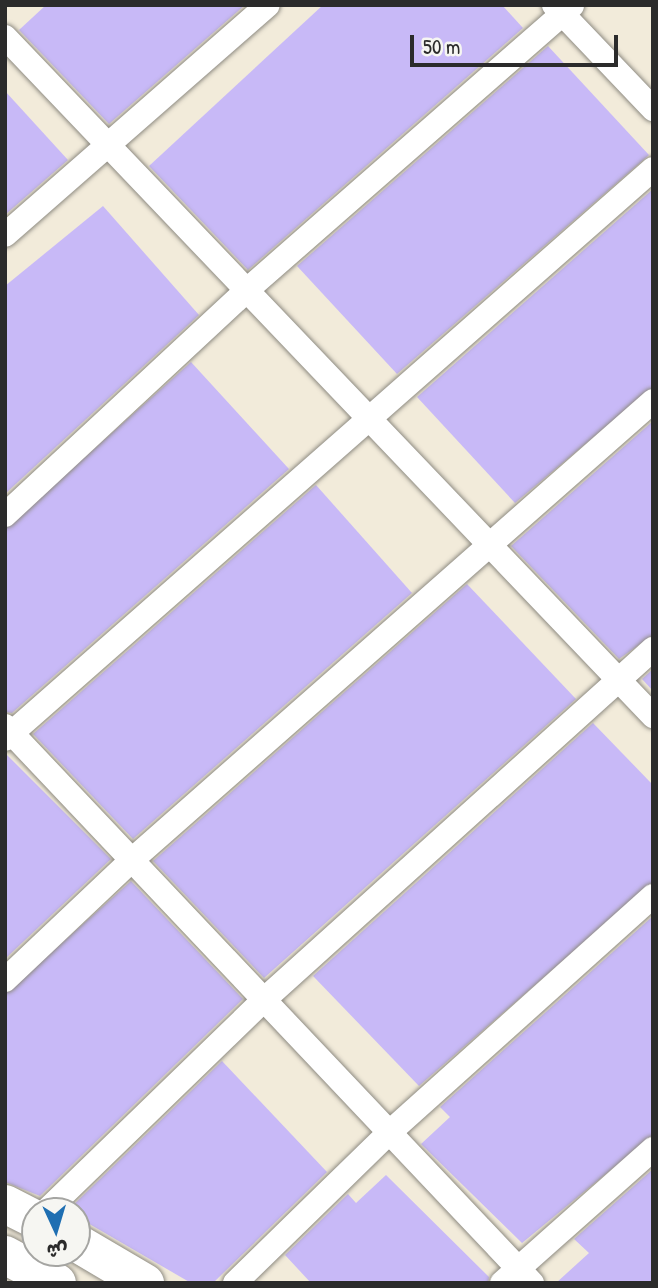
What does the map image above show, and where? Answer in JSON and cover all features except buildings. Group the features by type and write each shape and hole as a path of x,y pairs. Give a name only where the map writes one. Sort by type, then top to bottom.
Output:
{"main road":[{"path":"5,1204 21,1212"},
{"path":"91,1251 145,1283"},
{"path":"5,1255 57,1283"}],"street":[{"path":"5,235 268,5"},
{"path":"5,515 247,290 563,8 653,108"},
{"path":"5,37 653,716"},
{"path":"653,169 8,733 267,997 391,1131 518,1278 653,1149"},
{"path":"5,980 133,859 491,547 653,401"},
{"path":"60,1197 267,997 653,649"},
{"path":"235,1283 391,1131 653,896"}]}
